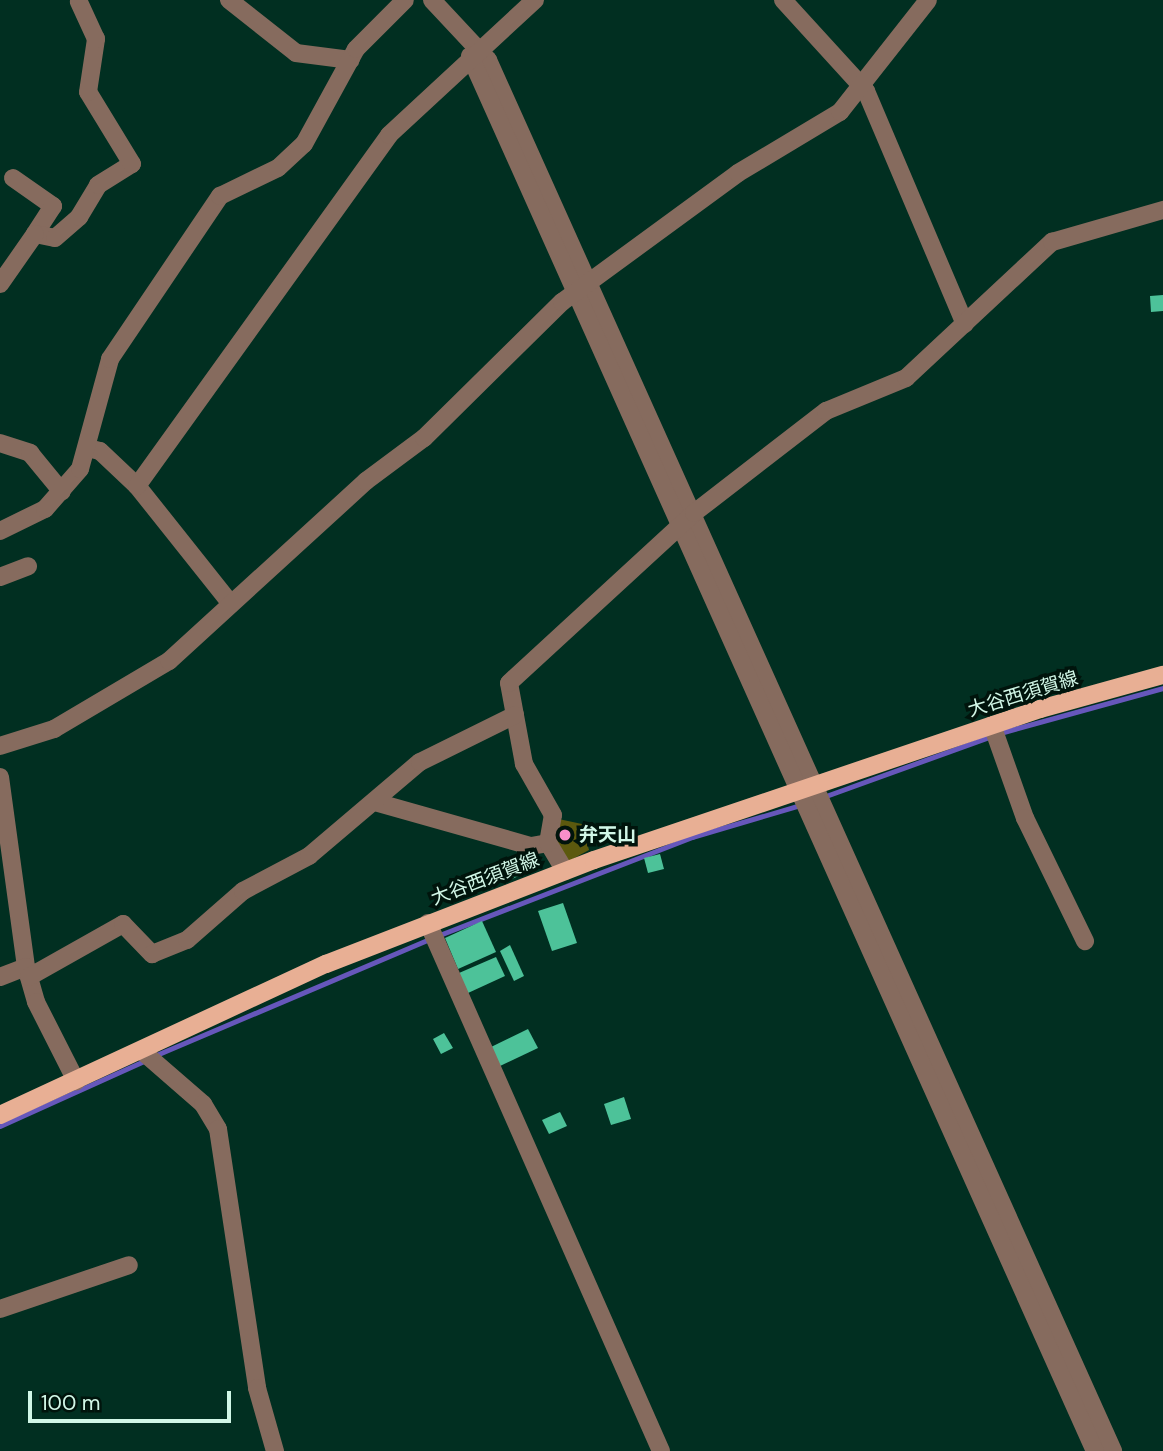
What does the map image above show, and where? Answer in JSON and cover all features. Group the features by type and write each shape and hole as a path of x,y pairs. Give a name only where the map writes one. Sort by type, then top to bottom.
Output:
{"main road":[{"name":"大谷西須賀線","path":"0,1115 428,923 565,871 812,790 992,725 1163,676"}],"street":[{"path":"229,0 296,53 351,60"},
{"path":"0,531 46,509 62,492 88,448 110,359 220,196 278,167 304,144 351,60 405,0"},
{"path":"432,0 475,52 1113,1451"},
{"path":"137,486 389,135 475,52 535,0"},
{"path":"783,0 862,85 965,324"},
{"path":"0,746 54,729 169,661 366,481 424,438 583,286 653,242 738,173 840,112 928,0"},
{"path":"35,234 55,239 79,217 99,186 132,164 88,92 96,39 79,2"},
{"path":"0,284 53,206 13,178"},
{"path":"565,871 548,843 553,815 524,764 509,683 688,519 827,411 906,378 1052,242 1163,210"},
{"path":"0,443 30,453 62,492"},
{"path":"88,448 100,452 137,486 231,604"},
{"path":"0,578 28,566"},
{"path":"0,977 27,972 123,924 152,954 187,940 243,891 285,873 420,762 515,715"},
{"path":"992,725 1025,818 1085,940"},
{"path":"0,777 27,972 76,1081"},
{"path":"812,790 1095,1451"},
{"path":"374,802 531,846 548,843"},
{"path":"428,923 661,1451"},
{"path":"142,1051 202,1104 218,1129 257,1388 275,1451"},
{"path":"0,1309 129,1265"}],"shaded area":[{"path":"554,818 582,824 589,850 569,861 557,855"}],"building":[{"path":"1163,295 1163,311 1151,312 1150,296"},
{"path":"660,854 664,869 648,873 644,858"},
{"path":"525,859 531,871 507,881 502,869"},
{"path":"563,903 577,943 552,951 538,911"},
{"path":"482,921 496,952 458,969 445,938"},
{"path":"510,945 524,976 514,981 500,951"},
{"path":"496,957 505,976 468,993 459,973"},
{"path":"528,1029 538,1048 500,1066 491,1047"},
{"path":"444,1033 453,1048 441,1054 433,1039"},
{"path":"624,1097 631,1119 611,1125 604,1104"},
{"path":"560,1112 567,1126 549,1134 542,1120"}],"waterway":[{"path":"1000,733 1163,688"},
{"path":"826,796 992,736"},
{"path":"437,936 692,837 801,805"},
{"path":"154,1056 429,939"},
{"path":"0,1126 146,1060"}],"place":[{"name":"弁天山","path":"565,835"}]}
